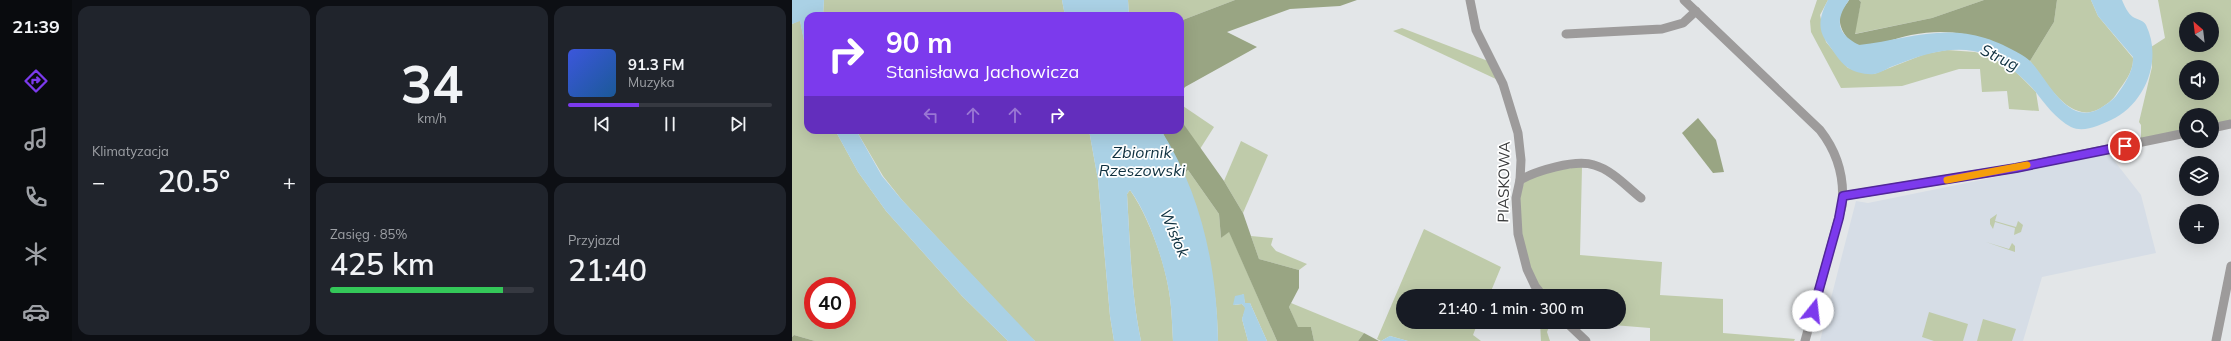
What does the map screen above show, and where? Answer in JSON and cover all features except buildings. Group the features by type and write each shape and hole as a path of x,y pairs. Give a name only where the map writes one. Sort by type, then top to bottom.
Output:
{"street":[{"name":"PIASKOWA","path":"1470,0 1476,30 1503,84 1512,108 1518,133 1520,180 1516,198 1518,234 1527,269 1537,289"},
{"path":"1684,0 1820,130 1831,145 1838,163 1843,196 1839,218 1805,341"},
{"path":"1566,34 1662,29 1683,23 1696,11"},
{"path":"2219,127 2231,124"},
{"path":"1843,196 2016,168 2179,134"},
{"path":"1520,180 1534,172 1577,164 1593,164 1607,171 1641,198"},
{"path":"2216,341 2231,266"},
{"path":"1573,329 1586,341"}],"shaded area":[{"path":"2109,154 2141,195 2156,253 2042,277 2023,341 1820,341 1856,201 1868,203"}],"green space":[{"path":"824,0 1062,0 1064,12 823,12"},
{"path":"1128,0 1235,0 1184,19 1184,12 1129,12"},
{"path":"1235,0 1357,0 1340,6 1290,9 1227,32 1257,47 1184,88 1184,19"},
{"path":"1817,0 1828,0 1820,15 1826,42 1848,68 1874,74 1925,54 1947,50 1975,52 1986,55 2013,69 2036,92 2039,111 2009,109 2007,91 1982,92 1980,69 1959,69 1902,86 1841,88 1811,32 1810,21"},
{"path":"1849,0 1859,0 1861,2 1855,34 1932,18 1984,0 2057,0 2054,22 2030,61 1987,40 1959,33 1928,33 1911,35 1872,45 1855,44 1844,33 1840,22 1843,8"},
{"path":"1859,0 1984,0 1932,18 1854,34 1861,2"},
{"path":"2057,0 2091,0 2098,16 2133,58 2132,68 2125,81 2113,98 2099,109 2088,112 2078,111 2068,106 2051,89 2030,61 2054,22"},
{"path":"2158,0 2231,0 2231,121 2219,124 2219,108 2179,108 2179,131 2141,139 2141,125 2139,122 2152,67 2151,47 2165,38"},
{"path":"800,20 804,40 804,134 837,134 858,172 886,211 962,296 1008,341 815,341 794,335 792,337 792,24"},
{"path":"1402,28 1488,61 1498,80 1393,31"},
{"path":"1184,107 1214,127 1200,149 1184,125"},
{"path":"1698,118 1716,140 1724,172 1713,173 1682,133"},
{"path":"1184,125 1224,181 1243,213 1259,259 1299,270 1299,288 1289,307 1298,327 1311,327 1314,341 1277,341 1229,232 1221,238 1219,214 1188,170 1184,174 1163,134 1184,134"},
{"path":"858,134 1090,134 1098,180 1110,316 1114,341 1035,341 902,200 883,176"},
{"path":"1241,141 1268,155 1243,213 1224,181"},
{"path":"1582,167 1580,255 1662,262 1660,295 1723,299 1723,333 1795,339 1794,341 1650,341 1650,328 1626,326 1626,289 1540,289 1531,272 1523,245 1519,213 1520,198 1522,186 1528,178 1538,173"},
{"path":"1188,170 1219,214 1221,238 1229,231 1277,341 1267,341 1250,303 1245,303 1243,294 1234,305 1242,304 1246,308 1242,319 1248,341 1218,341 1212,277 1204,235 1184,174"},
{"path":"1130,190 1144,214 1161,256 1170,298 1173,341 1141,341 1131,268 1127,194"},
{"path":"1997,214 1995,221 2016,227 2018,221 2023,225 2021,232 2014,235 2015,228 1995,222 1993,229 1990,224 1990,219"},
{"path":"1424,229 1501,267 1492,289 1398,289"},
{"path":"1251,236 1273,238 1271,245 1276,251 1307,264 1299,270 1259,259"},
{"path":"1986,242 2009,249 2012,243 2015,246 2015,252"},
{"path":"1396,295 1396,329 1475,329 1473,335 1481,341 1408,341 1390,336 1381,341 1377,339"},
{"path":"1291,303 1364,333 1358,341 1314,341 1311,327 1298,328 1289,307"},
{"path":"1929,312 1968,324 1963,341 1934,341 1922,337"},
{"path":"1983,319 2016,329 2012,341 1977,341"},
{"path":"1540,329 1548,329 1547,332 1550,341 1541,341"},
{"path":"1364,333 1379,341 1358,341"},
{"path":"794,335 815,341 792,341 792,337"}],"water":[{"path":"792,0 824,0 823,12 804,12 804,41 800,21 792,24"},
{"path":"1062,0 1128,0 1129,12 1064,12"},
{"name":"Strug","path":"1828,0 1849,0 1841,14 1840,26 1846,36 1859,45 1922,34 1953,32 1985,38 2003,45 2027,59 2031,62 2059,99 2077,111 2088,113 2099,109 2116,96 2128,78 2133,62 2133,57 2098,16 2091,0 2122,0 2131,16 2145,23 2151,38 2151,66 2148,80 2133,103 2123,113 2097,126 2086,129 2076,129 2066,124 2056,116 2030,85 2013,70 1994,58 1976,52 1964,50 1941,51 1906,61 1874,74 1860,73 1850,69 1837,57 1822,33 1820,22"},
{"path":"837,134 858,134 882,176 902,200 1035,341 1008,341 962,296 886,211 858,172"},
{"name":"Zbiornik Rzeszowski","path":"1090,134 1163,134 1187,179 1204,231 1214,286 1218,341 1173,341 1170,298 1161,257 1144,213 1130,190 1127,194 1131,268 1141,341 1114,341 1110,316 1098,180"},
{"path":"1244,294 1245,303 1250,303 1267,341 1248,341 1242,319 1245,308 1242,304 1233,305 1235,296"},
{"path":"1390,336 1408,341 1381,341"}],"slow traffic":[{"path":"1947,180 2027,165"}],"route":[{"path":"1813,311 1839,218 1843,196 1872,193 2016,168 2071,155 2125,146"}],"water label":[{"name":"Wisłok","path":"1175,233"}]}
